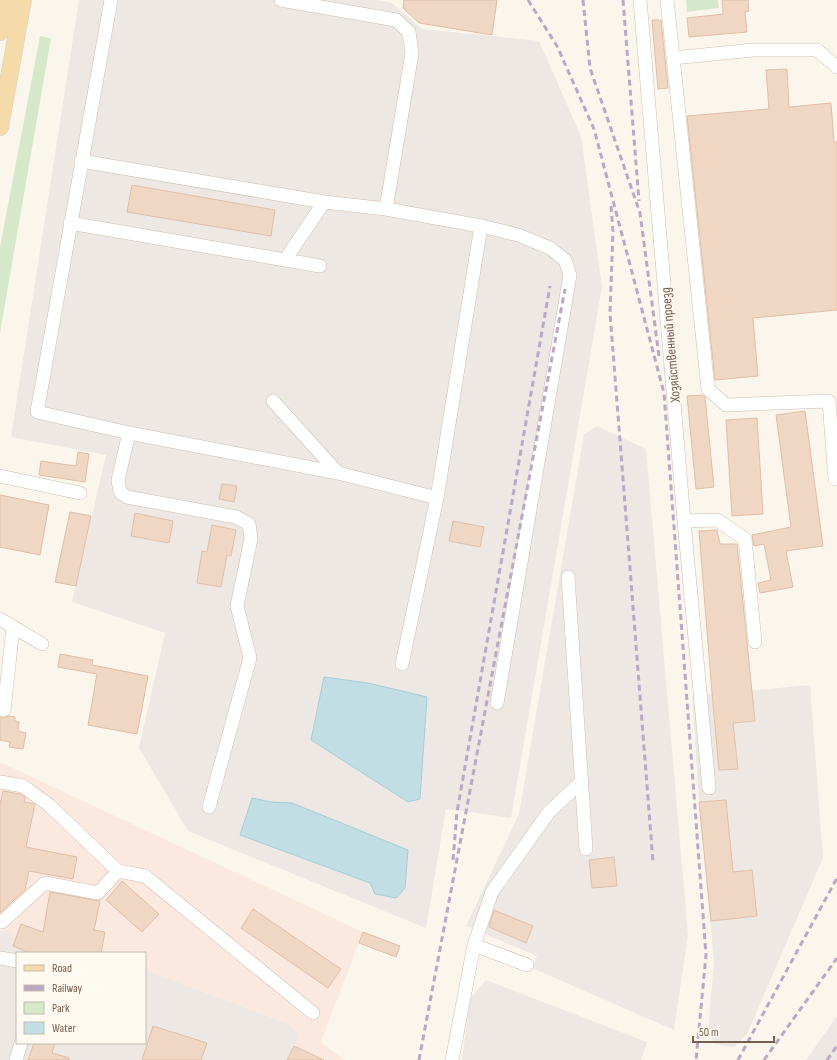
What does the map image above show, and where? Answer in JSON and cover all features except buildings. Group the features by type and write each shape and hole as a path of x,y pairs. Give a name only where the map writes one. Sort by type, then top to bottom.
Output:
{"main road":[{"path":"0,32 6,0"},
{"path":"0,128 23,0"}],"street":[{"path":"110,0 37,412 129,433 338,473 437,498"},
{"path":"281,0 396,20 409,32 412,53 386,209"},
{"name":"Хозяйственный проезд","path":"640,0 684,521 709,788"},
{"path":"667,0 708,389 726,405 829,401 835,479"},
{"path":"673,58 753,50 816,50 837,68"},
{"path":"81,161 324,202 386,209 481,226 518,235 550,248 565,260 570,275 497,703"},
{"path":"285,260 324,202"},
{"path":"70,222 320,266"},
{"path":"402,664 437,498 481,226"},
{"path":"273,401 338,473"},
{"path":"129,433 118,480 120,492 127,498 236,517 249,524 251,539 237,606 250,658 209,807"},
{"path":"0,476 80,493"},
{"path":"684,521 717,520 745,539 755,642"},
{"path":"568,577 580,783 586,849"},
{"path":"0,619 42,644"},
{"path":"4,710 4,664 13,627"},
{"path":"0,782 23,786 49,805 118,871 145,876 313,1013"},
{"path":"452,1060 474,945 492,892 550,812 580,783"},
{"path":"0,922 2,922 45,883 98,893 118,871"},
{"path":"474,945 527,965"},
{"path":"0,958 16,961"},
{"path":"16,1060 21,1044"}],"shaded area":[{"path":"79,0 378,0 392,3 422,29 539,41 581,136 602,287 511,818 446,809 426,928 188,831 139,748 165,633 72,602 106,455 11,437"},
{"path":"597,426 646,449 688,935 674,1030 532,968 537,956 466,926 519,814 584,434"},
{"path":"810,685 823,858 747,1034 734,1047 714,1044 708,1030 714,962 699,802 692,696"},
{"path":"0,762 363,932 321,1042 345,1060 287,1060 289,1024 146,970 146,952 95,952 21,924 13,946 11,933 0,931"},
{"path":"0,931 11,933 13,946 28,952 16,952 16,1044 146,1044 146,970 289,1024 299,1036 287,1060 0,1060"},
{"path":"486,980 647,1042 641,1060 462,1060 470,999"},
{"path":"837,1016 837,1060 806,1060"}],"green space":[{"path":"686,0 718,0 719,8 687,12"},
{"path":"40,36 51,38 0,333 0,247"}],"water":[{"path":"324,677 368,683 427,697 420,799 408,802 311,740"},
{"path":"252,798 271,802 292,803 408,850 405,888 396,898 375,894 370,883 240,835"}],"railway":[{"path":"528,0 557,46 594,129 664,393 706,955 696,1060"},
{"path":"583,0 590,68 640,213 659,356"},
{"path":"623,0 639,201"},
{"path":"611,206 613,231 610,313 653,862"},
{"path":"453,860 457,812 550,286"},
{"path":"419,1060 565,289"},
{"path":"738,1060 837,878"},
{"path":"764,1060 837,958"},
{"path":"827,1060 837,1046"}]}
